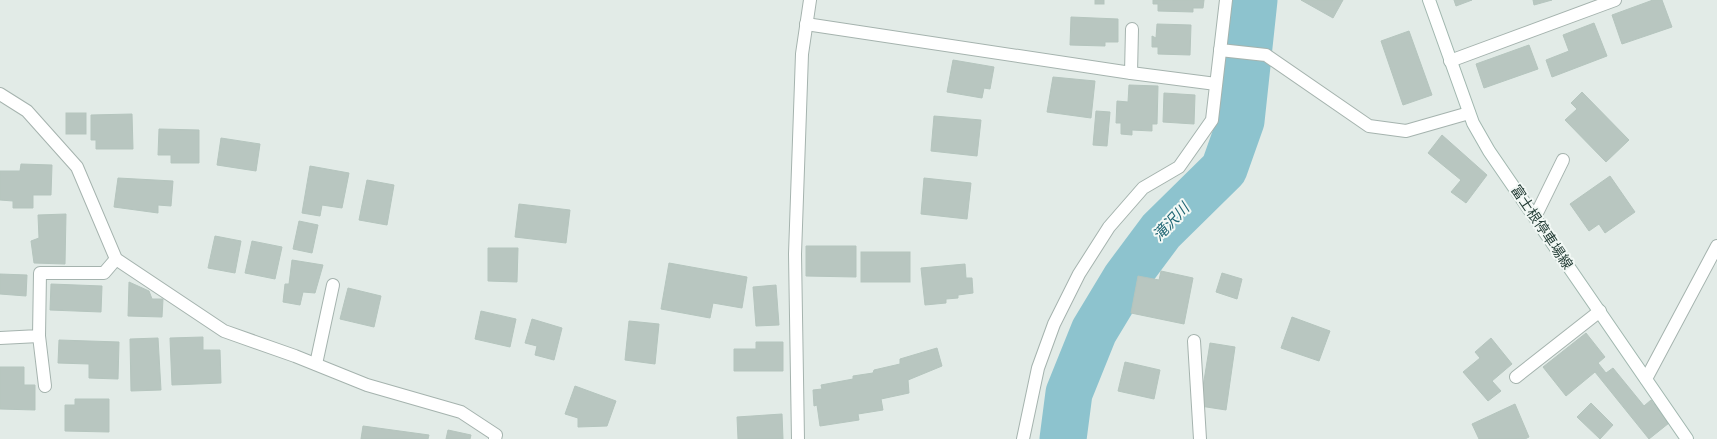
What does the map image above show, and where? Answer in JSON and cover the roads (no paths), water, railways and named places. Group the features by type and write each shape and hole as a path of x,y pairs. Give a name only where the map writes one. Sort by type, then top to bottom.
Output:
{"street":[{"path":"798,439 795,254 802,54 810,0"},
{"path":"1023,439 1038,368 1054,324 1078,274 1109,227 1128,205 1143,188 1179,167 1212,120 1226,0"},
{"name":"富士根停車場線","path":"1429,0 1473,123 1490,151 1687,439"},
{"path":"1450,61 1615,0"},
{"path":"806,24 1131,73 1216,84"},
{"path":"1131,73 1132,29"},
{"path":"1220,50 1266,55 1369,126 1406,131 1469,113"},
{"path":"0,94 27,111 77,167 116,259 224,332 316,364 367,385 461,412 496,435 495,439"},
{"path":"1535,217 1562,160"},
{"path":"1646,379 1717,246"},
{"path":"45,386 38,336 40,273 104,273 116,259"},
{"path":"316,364 332,285"},
{"path":"1516,377 1600,311"},
{"path":"0,338 38,336"},
{"path":"1194,341 1200,439"}],"waterway":[{"name":"滝沢川","path":"1063,439 1069,393 1094,331 1126,278 1161,231 1224,169 1241,121 1254,0"}]}
